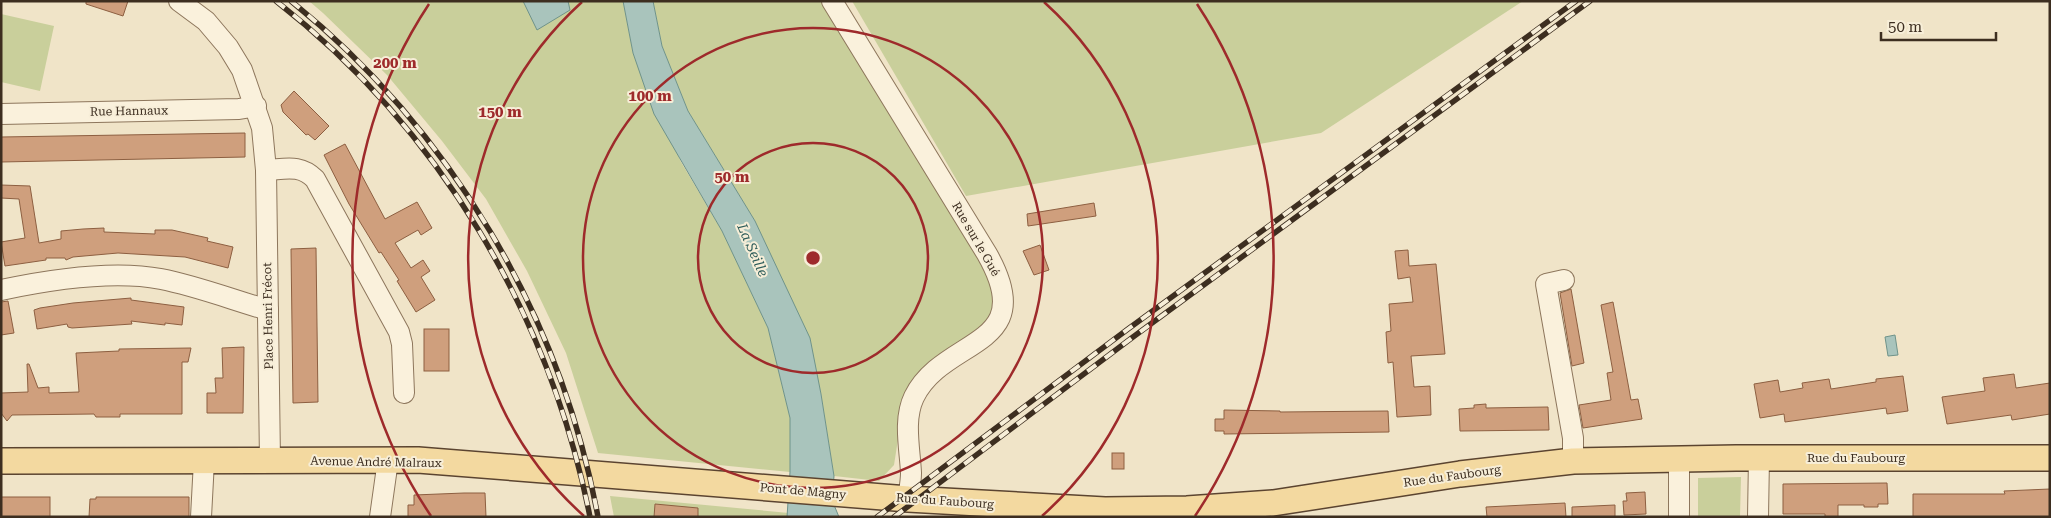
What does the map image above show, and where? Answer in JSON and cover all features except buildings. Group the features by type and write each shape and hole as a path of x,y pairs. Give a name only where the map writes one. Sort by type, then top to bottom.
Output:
{"main road":[{"name":"Rue du Faubourg","path":"856,495 1072,510 1188,509 1273,503 1460,474 1574,461 1679,458 2050,458"},
{"name":"Avenue André Malraux","path":"1,461 418,460 749,486"},
{"name":"Pont de Magny","path":"749,486 856,495"}],"street":[{"name":"Place Henri Frécot","path":"179,1 206,21 228,47 242,70 262,128 266,170 270,461"},
{"name":"Rue sur le Gué","path":"832,1 987,254 1000,279 1004,292 1004,307 992,330 933,374 914,398 908,424 911,475 908,499"},
{"name":"Rue Hannaux","path":"1,114 256,106"},
{"path":"266,170 300,168 315,179 396,325 402,344 404,393"},
{"path":"1,290 105,276 135,276 161,279 268,310"},
{"path":"1564,280 1546,284 1573,438 1574,461"},
{"path":"1679,458 1679,517"},
{"path":"1758,517 1759,458"},
{"path":"380,517 388,460"},
{"path":"201,517 204,461"}],"green space":[{"path":"309,1 623,1 633,53 681,162 722,231 768,328 790,418 790,472 598,453 566,353 527,271 486,199 442,141 387,75"},
{"path":"653,1 828,1 994,282 997,303 987,325 920,373 899,433 894,465 879,481 834,476 821,394 755,221 688,111 662,46"},
{"path":"852,1 1523,1 1321,133 966,196"},
{"path":"1,14 54,26 40,91 1,82"},
{"path":"1741,477 1740,517 1698,517 1698,478"},
{"path":"610,496 832,517 614,517"}],"water":[{"path":"523,1 568,1 570,10 537,30"},
{"name":"La Seille","path":"623,1 653,1 662,46 688,111 755,221 810,338 834,476 832,500 839,517 787,517 790,472 790,418 768,328 722,231 654,114 633,53"},
{"path":"1895,335 1898,355 1888,356 1885,337"}],"railway":[{"path":"276,1 335,51 388,107 436,167 479,231 516,298 547,369 572,442 590,517"},
{"path":"291,1 348,52 401,107 448,168 490,232 527,299 557,370 581,442 598,517"},
{"path":"877,517 1128,329 1576,1"},
{"path":"894,517 1133,337 1590,1"}]}
